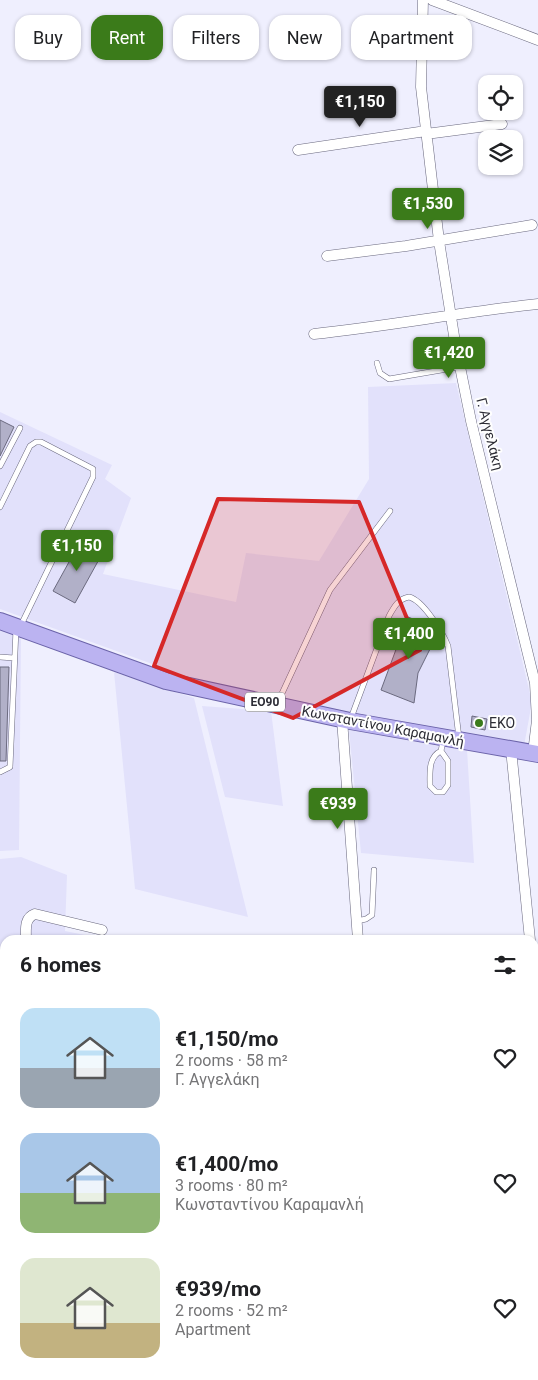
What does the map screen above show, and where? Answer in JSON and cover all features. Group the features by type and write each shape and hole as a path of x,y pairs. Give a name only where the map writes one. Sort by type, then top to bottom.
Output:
{"main road":[{"name":"Κωνσταντίνου Καραμανλή","path":"0,621 166,682 276,704 448,743 536,753"}],"street":[{"name":"Γ. Αγγελάκη","path":"423,0 421,87 439,241 460,366 535,683 538,711 536,753"},
{"path":"432,0 538,40"},
{"path":"298,150 502,124"},
{"path":"326,256 439,241 532,225"},
{"path":"314,334 380,327 451,315 538,304"},
{"path":"346,720 358,935"},
{"path":"511,749 530,935"},
{"path":"26,935 26,922 30,916 36,914 102,930"}],"lane":[{"path":"377,363 380,373 389,379 460,366"},
{"path":"0,466 20,428"},
{"path":"0,507 30,446 36,442 41,442 93,469 93,477 18,627 14,658 10,767 0,772"},
{"path":"276,704 330,590 390,511"},
{"path":"346,720 389,616 396,604 402,598 409,596 420,604 444,635 448,646 457,710 448,743 448,785 442,792 436,792 430,786 430,764 436,753 448,743"},
{"path":"0,657 14,658"},
{"path":"357,921 366,920 372,915 374,870"}],"highlighted area":[{"path":"218,499 359,502 420,650 293,718 154,666"}],"shaded area":[{"path":"456,383 532,702 524,746 219,688 0,609 0,412 112,465 105,479 131,498 103,574 236,602 246,553 319,561 369,479 368,387"},
{"path":"0,629 21,636 19,850 0,851"},
{"path":"114,672 194,698 248,917 135,889"},
{"path":"202,706 271,711 283,806 225,797"},
{"path":"349,730 467,750 474,863 361,853"},
{"path":"21,857 67,875 65,931 85,935 0,935 0,859"}],"building":[{"path":"0,420 14,427 0,456"},
{"path":"80,542 102,554 75,603 53,591"},
{"path":"408,617 433,627 435,630 431,647 418,673 414,703 381,690"},
{"path":"0,667 9,667 6,761 0,761"},
{"path":"472,716 487,719 485,730 471,727"}],"place":[{"name":"EKO","path":"479,723"}]}
